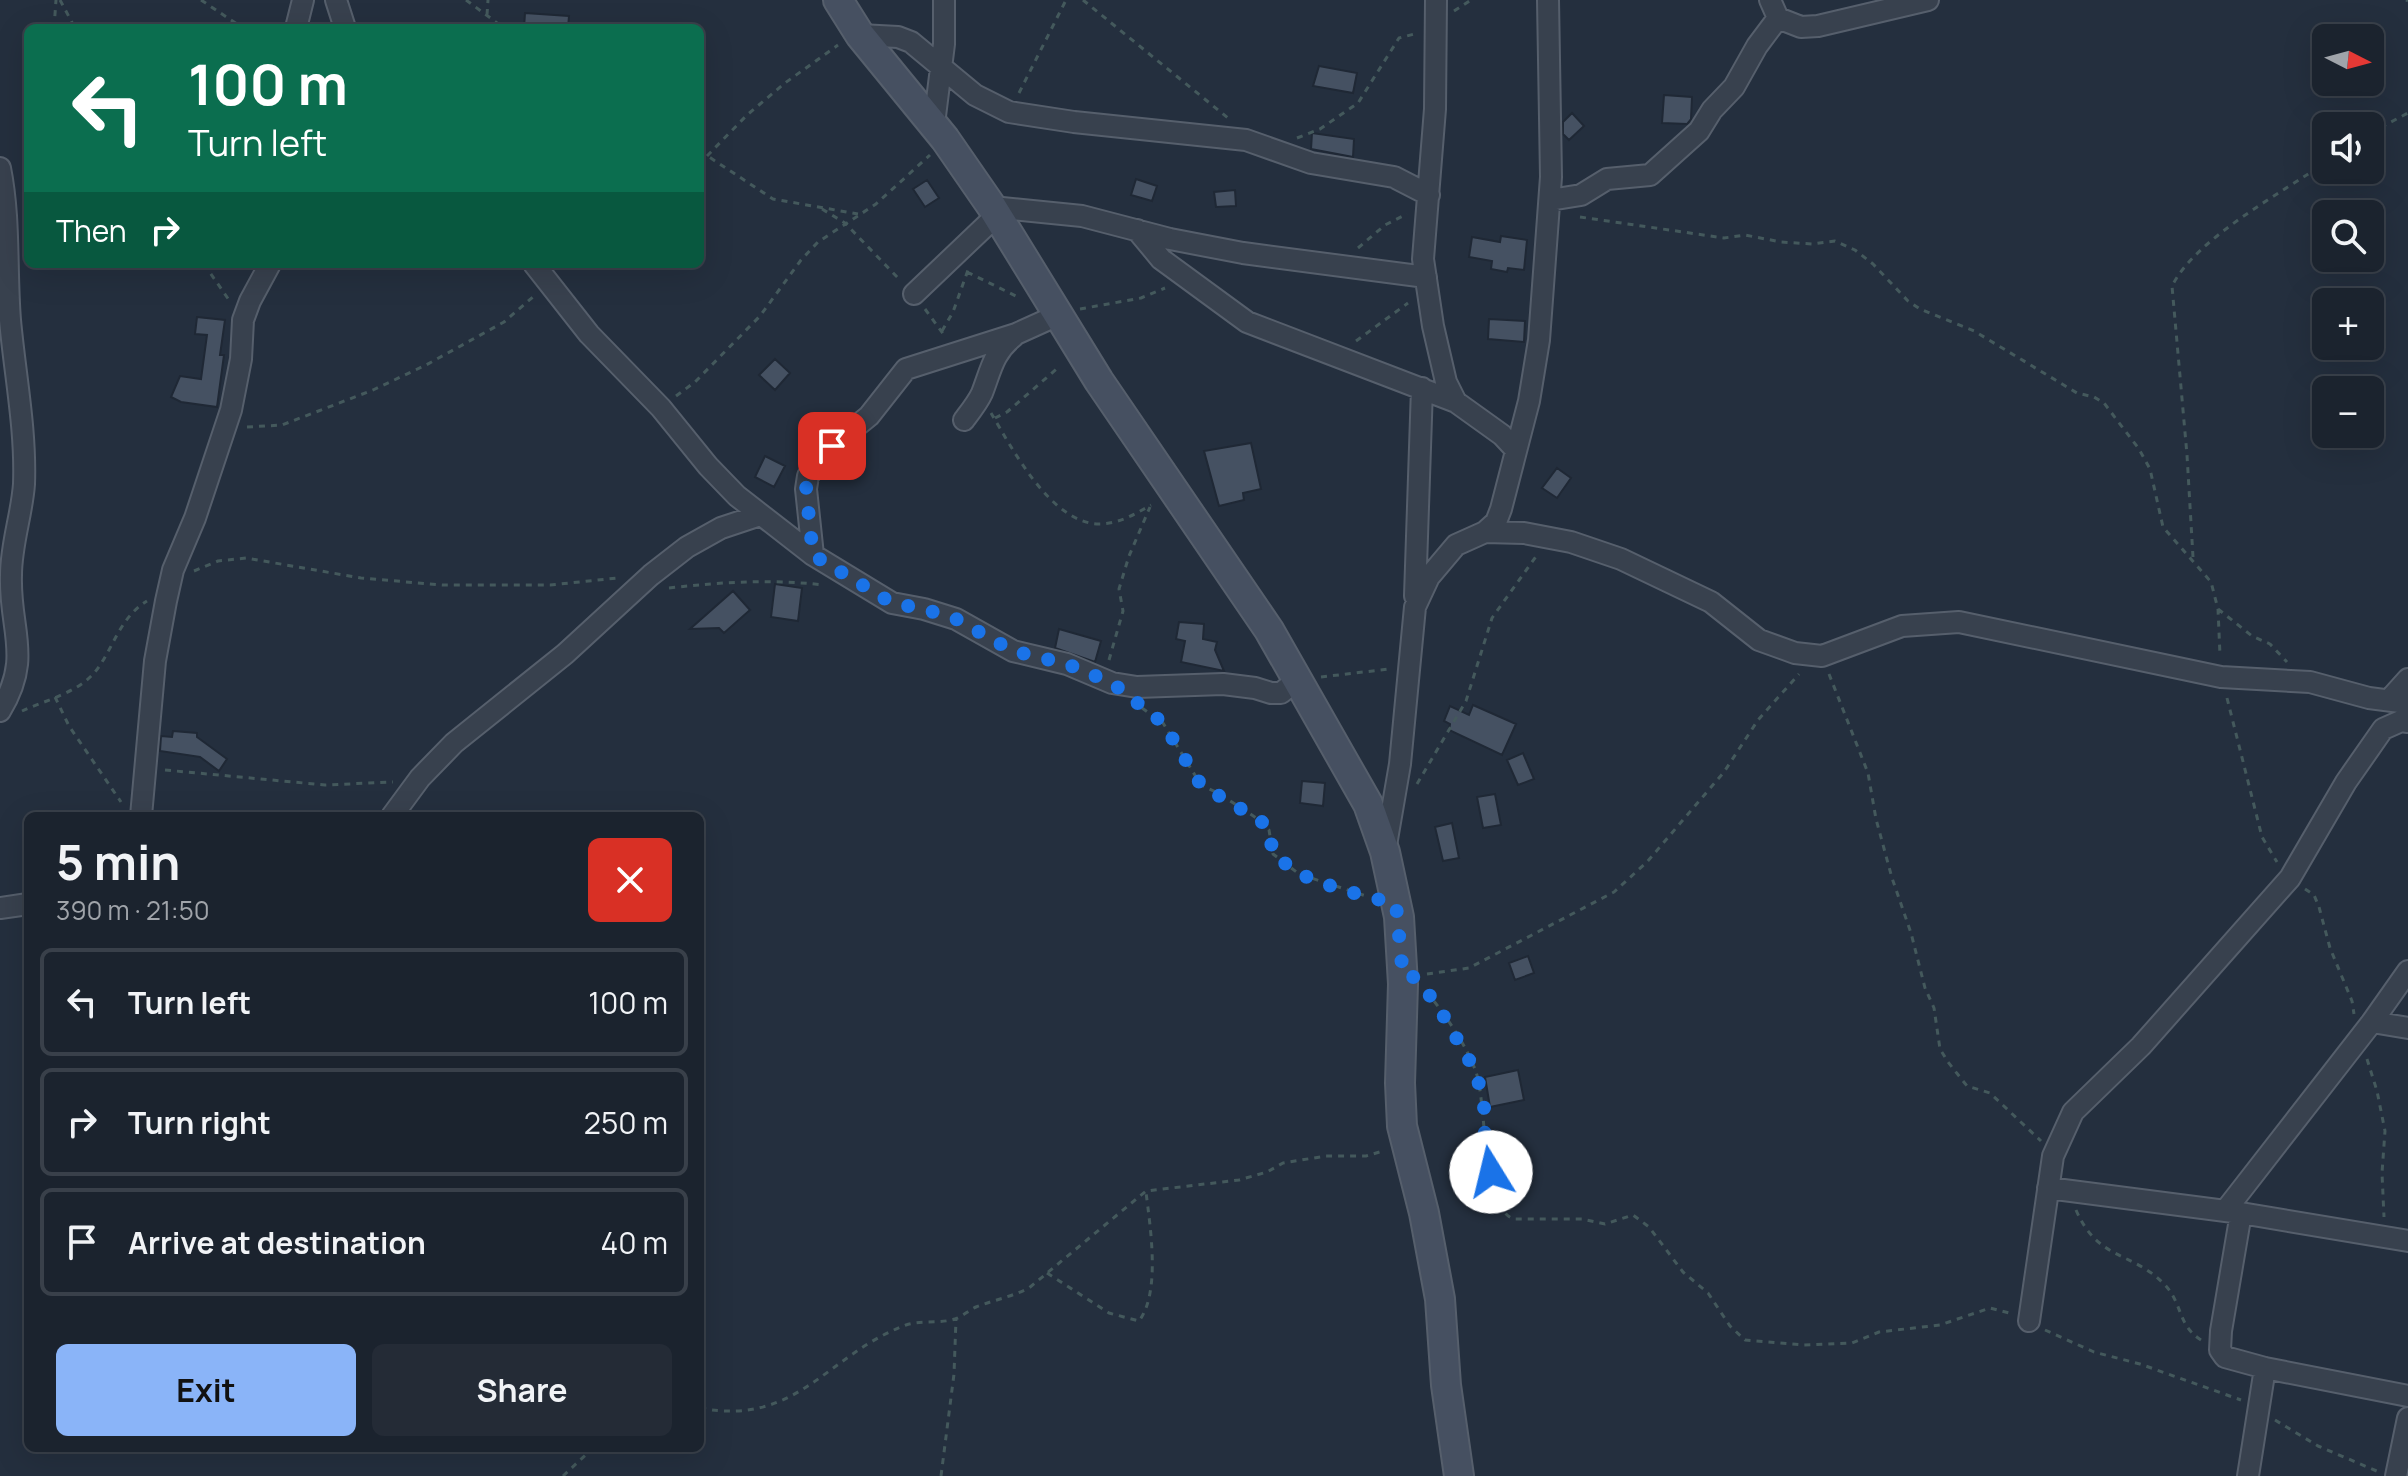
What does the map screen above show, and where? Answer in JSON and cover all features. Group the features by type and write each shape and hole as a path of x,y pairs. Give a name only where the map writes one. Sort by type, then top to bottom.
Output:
{"street":[{"path":"297,24 303,0"},
{"path":"336,0 344,24"},
{"path":"838,0 859,33 940,131 995,211 1075,342 1269,630 1368,804 1385,852 1408,976 1400,1083 1402,1126 1424,1213 1440,1299 1446,1385 1459,1476"},
{"path":"940,131 944,0"},
{"path":"1436,0 1435,109 1423,259 1446,382 1456,402"},
{"path":"1415,607 1429,577 1456,545 1485,532 1499,517 1529,401 1539,340 1549,206 1548,0"},
{"path":"1549,206 1581,195 1607,179 1650,175 1699,131 1712,110 1734,87 1774,9 1801,27 1818,26 1889,4 1928,0"},
{"path":"859,33 898,37 911,42 975,95 1009,112 1246,140 1311,163 1394,177 1428,199"},
{"path":"0,168 8,225 10,316 25,448 24,488 11,576 19,656 8,712"},
{"path":"995,211 1082,216 1243,253 1427,283"},
{"path":"914,294 973,239 995,211"},
{"path":"1137,230 1161,259 1247,322 1456,402 1502,435 1515,449"},
{"path":"141,812 155,661 169,586 225,429 241,359 243,320 268,268"},
{"path":"537,268 589,334 661,408 708,466 760,515 813,555 892,603 956,619 1013,651 1067,664 1108,681 1137,687 1223,684 1281,693 1297,680"},
{"path":"964,420 981,395 1002,346 1054,309"},
{"path":"813,555 806,489 808,476 824,455 869,416 906,369 1016,334"},
{"path":"1385,852 1400,764 1415,607 1422,388"},
{"path":"395,812 420,778 454,743 565,654 651,575 687,547 721,528 760,515"},
{"path":"1485,532 1524,533 1571,542 1609,555 1659,575 1711,602 1759,640 1776,648 1819,656 1902,626 1959,622 2221,677 2304,681 2369,698 2399,701 2408,679"},
{"path":"2029,1321 2055,1189 2053,1156 2073,1112 2141,1046 2290,878 2346,782 2383,729 2401,721 2408,722"},
{"path":"0,908 24,905"},
{"path":"2408,971 2233,1212 2220,1350 2225,1357 2265,1368 2408,1396"},
{"path":"2372,1022 2408,1028"},
{"path":"2055,1189 2233,1212 2408,1241"},
{"path":"2248,1476 2265,1368"},
{"path":"2396,1476 2408,1418"}],"path":[{"path":"55,24 58,0"},
{"path":"58,0 73,24"},
{"path":"201,0 237,24"},
{"path":"466,0 499,24"},
{"path":"487,15 488,0"},
{"path":"1009,112 1066,0"},
{"path":"1083,0 1208,100 1246,140"},
{"path":"707,156 747,115 785,83 859,33"},
{"path":"1274,152 1320,129 1358,103 1399,38 1412,33 1434,33"},
{"path":"2384,126 2408,113"},
{"path":"661,408 695,382 729,349 760,316 818,242 876,204 900,184 940,131"},
{"path":"704,154 773,199 858,214"},
{"path":"2193,559 2172,286 2187,262 2274,195 2312,171"},
{"path":"1337,266 1385,225 1428,199"},
{"path":"1549,206 1724,238 1745,235 1812,244 1835,241 1855,250 1873,264 1908,301 1920,309 1974,331 2072,390 2099,399 2150,469 2163,527 2211,582 2218,609 2221,677"},
{"path":"942,331 953,312 967,272 973,239"},
{"path":"207,268 243,320"},
{"path":"967,272 1026,301 1054,309 1141,298 1187,278"},
{"path":"225,429 282,425 373,390 504,322 548,282"},
{"path":"1335,357 1427,283"},
{"path":"994,418 1007,412 1059,369 1075,342"},
{"path":"981,395 1023,466 1056,506 1082,520 1099,524 1123,520 1151,505"},
{"path":"1163,474 1129,556 1119,589 1123,611 1108,681 1163,723 1201,785 1261,821 1269,830 1273,854 1299,874 1339,889 1396,904"},
{"path":"1413,789 1466,701 1492,618 1550,538"},
{"path":"8,712 55,697 79,685 94,673 109,652 122,624 140,605 192,572 218,561 246,558 361,578 442,585 550,585 651,575"},
{"path":"634,592 742,580 774,580 832,587"},
{"path":"2218,609 2252,636 2274,647 2304,681"},
{"path":"1408,976 1469,968 1614,892 1647,862 1724,772 1758,720 1819,656 1868,773 1876,819 1892,878 1925,988 1934,1008 1940,1049 1967,1086 1990,1093 2008,1112 2018,1117 2053,1156"},
{"path":"1297,680 1408,667"},
{"path":"55,697 69,726 122,804"},
{"path":"146,769 325,785 383,784 420,778"},
{"path":"1408,976 1436,1003 1476,1072 1484,1105 1485,1142 1491,1172 1498,1206 1505,1216 1514,1219 1582,1219 1605,1224 1633,1215 1649,1227 1683,1272 1708,1293 1730,1326 1745,1340 1804,1345 1852,1343 1879,1332 1940,1325 1990,1308 2005,1311 2077,1345 2232,1395 2318,1446 2388,1476"},
{"path":"2358,1038 2371,1069 2385,1131 2382,1173 2384,1238"},
{"path":"704,1409 749,1412 774,1405 874,1341 908,1324 956,1319 975,1308 1029,1288 1146,1191 1239,1180 1267,1172 1283,1163 1312,1158 1381,1153 1390,1147 1402,1126"},
{"path":"2055,1189 2089,1236 2103,1248 2161,1280 2171,1291 2187,1330 2220,1350"},
{"path":"1047,1273 1109,1313 1139,1321 1144,1314 1150,1288 1152,1247 1146,1191"},
{"path":"941,1476 954,1374 956,1319"},
{"path":"563,1476 589,1452"}],"building":[{"path":"525,13 569,16 568,24 524,24"},
{"path":"1319,66 1357,73 1353,93 1313,86"},
{"path":"1664,95 1692,97 1691,119 1687,124 1662,123"},
{"path":"1572,113 1584,126 1569,140 1563,134 1563,122"},
{"path":"1312,133 1354,139 1353,157 1311,149"},
{"path":"1136,179 1157,186 1152,201 1131,195"},
{"path":"927,180 939,198 925,207 913,189"},
{"path":"1235,190 1236,206 1216,207 1214,192"},
{"path":"1501,236 1527,240 1524,270 1508,268 1507,272 1491,269 1492,261 1469,257 1472,237 1500,242"},
{"path":"197,317 225,320 217,407 181,402 171,397 180,376 201,379 207,335 195,334"},
{"path":"1489,319 1525,321 1524,342 1488,339"},
{"path":"775,359 790,373 775,390 759,375"},
{"path":"1251,443 1261,489 1243,493 1244,500 1219,506 1204,451"},
{"path":"765,456 785,466 774,487 755,477"},
{"path":"1557,468 1571,478 1557,498 1542,488"},
{"path":"775,584 802,588 798,621 771,617"},
{"path":"733,591 750,610 724,633 719,628 690,629"},
{"path":"1179,622 1204,624 1203,639 1217,642 1215,650 1224,671 1181,662 1185,641 1176,639"},
{"path":"1059,629 1101,641 1095,662 1055,648"},
{"path":"1473,705 1516,724 1502,755 1449,730 1450,724 1444,721 1450,706 1469,715"},
{"path":"173,731 197,733 197,737 227,759 219,771 200,757 160,751 161,736 172,737"},
{"path":"1523,753 1534,779 1518,785 1507,760"},
{"path":"1302,781 1325,783 1323,806 1300,803"},
{"path":"1495,794 1501,825 1483,828 1477,797"},
{"path":"1452,823 1459,858 1443,861 1435,827"},
{"path":"1528,956 1534,973 1515,980 1509,963"},
{"path":"1518,1070 1524,1100 1490,1107 1485,1077"}],"route":[{"path":"832,446 808,476 806,489 813,555 892,603 956,619 1013,651 1067,664 1112,683 1163,723 1201,785 1261,821 1269,830 1273,854 1299,874 1339,889 1396,904 1403,976 1414,977 1436,1003 1476,1072 1484,1105 1485,1142 1491,1172"}]}
